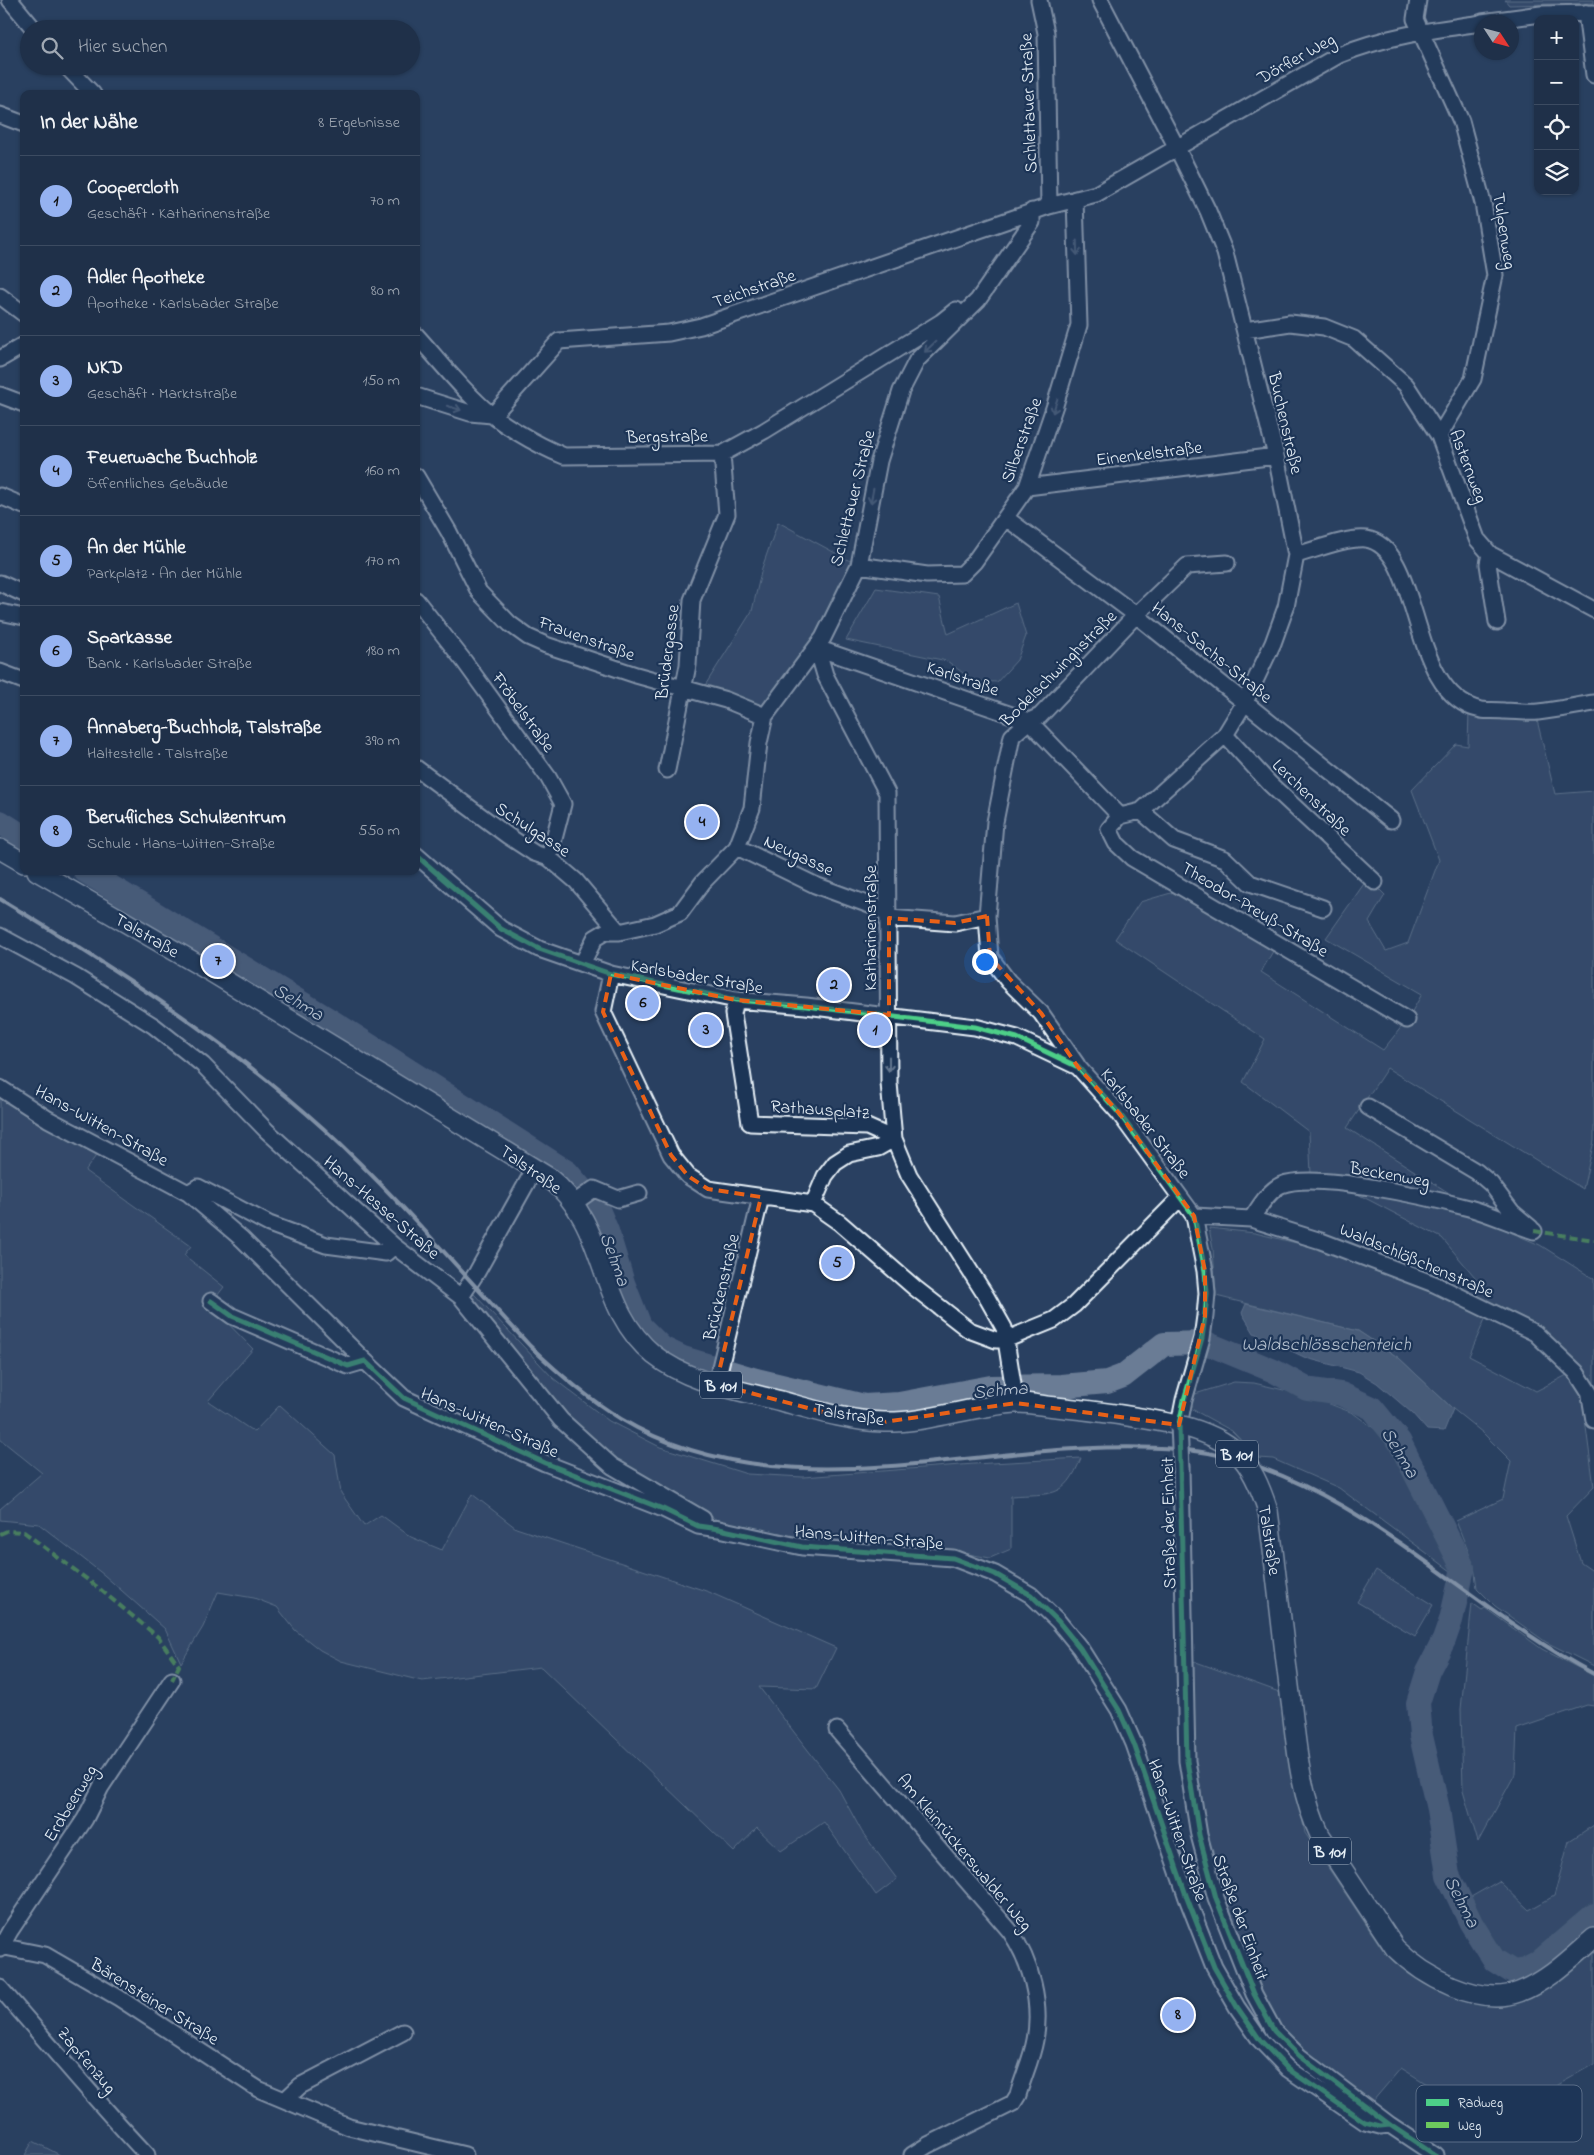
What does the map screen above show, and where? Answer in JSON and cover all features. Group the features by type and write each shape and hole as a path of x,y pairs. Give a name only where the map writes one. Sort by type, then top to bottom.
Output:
{"main road":[{"path":"0,849 20,861"},
{"name":"Talstraße","path":"45,875 213,973 535,1168 559,1185 583,1197 614,1303 632,1333 656,1357 674,1368 826,1413 884,1422 910,1420 1016,1399 1142,1418 1179,1425 1217,1437 1233,1448 1250,1468 1268,1511 1296,1743 1311,1817 1320,1835 1395,1948 1407,1960 1441,1981 1472,1992 1504,1996 1526,1989 1550,1976 1594,1938"}],"street":[{"path":"10,0 27,20"},
{"name":"Schlettauer Straße","path":"1039,0 1046,33 1049,206"},
{"name":"Buchenstraße","path":"1100,0 1178,148 1208,210 1225,253 1276,456 1296,555 1286,607 1273,643 1245,702 1225,735 1141,811 1120,816"},
{"name":"Tulpenweg","path":"1418,0 1415,20 1461,121 1483,203 1495,275 1473,379 1439,436"},
{"path":"1590,13 1594,75"},
{"name":"Dörfler Weg","path":"1519,17 1541,14 1590,13"},
{"name":"Dörfler Weg","path":"1075,199 1096,194 1144,168 1339,55 1369,43 1420,32 1474,24"},
{"path":"75,75 89,90"},
{"path":"0,115 20,122"},
{"name":"Teichstraße","path":"493,415 558,341 669,333 701,326 1032,211 1075,199"},
{"name":"Silberstraße","path":"859,565 927,575 962,574 974,562 1027,487 1055,405 1079,325 1075,199"},
{"name":"Schlettauer Straße","path":"582,964 595,938 605,932 619,932 655,924 680,913 703,882 737,847 752,808 759,742 765,716 817,648 859,565 879,461 901,391 917,360 978,300 998,273 1032,222 1032,211"},
{"name":"Bergstraße","path":"420,339 476,402 547,449 564,456 722,454 764,432 941,322 998,273"},
{"path":"0,296 20,311"},
{"name":"Asternweg","path":"1244,330 1290,323 1324,327 1354,339 1406,385 1439,436 1477,539 1490,554"},
{"path":"0,359 20,347"},
{"path":"0,395 20,402"},
{"path":"420,397 470,412 493,415"},
{"name":"Brüdergasse","path":"667,770 688,665 692,600 727,514 722,454"},
{"name":"Einenkelstraße","path":"1027,487 1276,456"},
{"name":"Frauenstraße","path":"420,483 449,532 479,592 510,624 528,637 546,645 636,675 726,700 765,716"},
{"path":"0,496 20,504"},
{"name":"Hans-Sachs-Straße","path":"1006,518 1136,615 1391,820"},
{"path":"1296,555 1354,539 1367,540 1379,544 1402,574 1433,667 1449,692 1463,703 1480,710 1536,712 1594,703"},
{"path":"1498,622 1488,564 1490,554 1594,610"},
{"name":"Bodelschwinghstraße","path":"1078,1067 1041,1014 1008,981 990,957 987,916 995,822 1012,736 1028,721 1040,716 1136,615 1186,566 1227,563"},
{"path":"0,583 20,592"},
{"name":"Fröbelstraße","path":"420,605 464,661 548,777 563,804 548,858"},
{"path":"0,612 20,616"},
{"name":"Karlstraße","path":"817,648 1028,721 1120,816"},
{"name":"Katharinenstraße","path":"817,648 825,675 888,793 889,1083 894,1139 908,1175 986,1296 1004,1328 1016,1399"},
{"path":"0,672 20,680"},
{"name":"Lerchenstraße","path":"1225,735 1270,784 1375,882"},
{"name":"Schulgasse","path":"420,771 508,836 534,853 548,858 576,881 619,932"},
{"path":"1141,811 1174,840 1225,859 1250,883 1322,908"},
{"name":"Theodor-Preuß-Straße","path":"1120,816 1109,830 1116,843 1132,858 1407,1020"},
{"name":"Neugasse","path":"737,847 815,885 883,910 889,918 954,923 987,916"},
{"name":"Karlsbader Straße","path":"420,858 501,929 539,949 611,974 736,1000 889,1015 975,1027 1017,1038 1078,1067 1120,1112 1194,1216 1205,1272 1207,1293 1206,1316 1179,1425"},
{"name":"Hans-Hesse-Straße","path":"0,936 76,977 154,1026 204,1066 267,1131 394,1246 460,1297 561,1420 612,1466 719,1529"},
{"path":"611,974 603,1012 671,1155 688,1176 708,1189 813,1204 969,1330 996,1340 1005,1340 1054,1320 1074,1305 1180,1198"},
{"name":"Rathausplatz","path":"736,1000 733,1014 750,1123 867,1127 894,1139"},
{"name":"Hans-Witten-Straße","path":"0,1088 48,1119 188,1193 242,1238 404,1398 545,1463 663,1509 698,1526 802,1547 953,1558 995,1574 1031,1595 1058,1621 1080,1648 1119,1710 1134,1744 1149,1790 1167,1835 1187,1898 1214,1967 1237,2007 1260,2040 1288,2069 1365,2122 1380,2126 1390,2125"},
{"name":"Beckenweg","path":"1251,1219 1266,1198 1280,1185 1308,1180 1368,1187 1470,1209 1506,1223 1534,1231 1512,1212 1491,1184 1477,1172 1368,1107"},
{"name":"Rathausplatz","path":"813,1204 825,1176 835,1163 849,1154 878,1148 894,1139"},
{"path":"460,1297 535,1168"},
{"name":"Hans-Witten-Straße","path":"188,1193 198,1187 269,1224 326,1245 386,1252 394,1246"},
{"path":"583,1197 594,1188 618,1199 639,1194"},
{"name":"Brückenstraße","path":"718,1380 761,1198"},
{"name":"Waldschlößchenstraße","path":"1194,1216 1251,1219 1321,1240 1434,1284 1535,1333 1576,1372 1592,1398"},
{"path":"211,1301 232,1316 348,1366 365,1361"},
{"path":"1592,1398 1594,1420"},
{"name":"Straße der Einheit","path":"1179,1425 1187,1761 1199,1835 1216,1898 1254,1994 1274,2031 1299,2056 1390,2125 1435,2155"},
{"name":"Erdbeerweg","path":"0,1947 84,1819 101,1787 172,1680"},
{"name":"Am Kleinrückerswalder Weg","path":"837,1730 1010,1931 1021,1948 1031,1974 1038,2010 1035,2041 1018,2095 1013,2103 928,2145 912,2155"},
{"name":"Bärensteiner Straße","path":"0,1947 45,1955 119,1998 258,2089 349,2127 465,2155"},
{"name":"Zapfenzug","path":"0,1988 71,2068 106,2111 147,2155"},
{"path":"285,2100 300,2086 403,2032"}],"highlighted area":[{"path":"987,916 990,957 1041,1013 1078,1067 1119,1113 1194,1216 1205,1271 1205,1316 1179,1425 1016,1403 884,1422 827,1413 716,1384 761,1197 708,1189 688,1176 671,1155 603,1012 611,974 736,1000 889,1015 889,918 955,923"}],"shaded area":[{"path":"1505,0 1594,0 1594,3 1509,5"},
{"path":"778,522 852,562 813,647 767,708 704,687 752,611 762,568"},
{"path":"876,588 939,597 948,634 1016,603 1026,636 1017,660 997,682 974,681 947,661 846,640"},
{"path":"1469,710 1536,716 1555,794 1594,791 1594,1141 1583,1189 1387,1068 1347,1128 1512,1233 1540,1245 1594,1279 1594,1389 1582,1368 1542,1328 1477,1295 1480,1283 1442,1238 1319,1174 1311,1174 1309,1132 1243,1082 1265,1039 1115,939 1140,902 1181,890 1276,946 1261,972 1383,1050 1407,1020 1422,994 1326,938 1368,878 1385,895 1369,922 1386,951 1408,943 1439,860 1412,790 1456,744 1468,746"},
{"path":"0,1094 98,1153 85,1171 191,1246 184,1255 224,1287 210,1305 253,1349 208,1401 254,1432 280,1405 335,1455 341,1493 364,1526 381,1515 411,1537 442,1550 472,1494 516,1528 709,1592 836,1648 816,1689 759,1687 839,1790 862,1832 897,1879 876,1895 824,1822 781,1851 757,1828 734,1852 541,1667 422,1681 341,1661 320,1650 295,1630 277,1607 254,1598 218,1592 203,1627 181,1663 165,1629 104,1575 39,1524 0,1520 0,1509 42,1473 0,1439"},
{"path":"1209,1228 1255,1233 1317,1248 1430,1290 1486,1317 1469,1356 1536,1391 1569,1374 1582,1397 1594,1487 1566,1516 1581,1563 1594,1572 1594,1666 1546,1642 1495,1606 1477,1588 1474,1566 1456,1521 1503,1499 1511,1461 1483,1433 1453,1409 1399,1358 1358,1331 1216,1296 1213,1249"},
{"path":"474,1294 553,1378 609,1421 660,1447 747,1474 803,1477 1081,1458 1069,1481 1055,1492 1011,1496 1011,1549 990,1558 952,1551 826,1541 765,1533 719,1521 641,1475 598,1445 546,1393 470,1298"},
{"path":"1234,1382 1254,1383 1309,1396 1353,1413 1394,1443 1420,1497 1460,1569 1459,1577 1339,1488 1273,1459 1258,1458 1232,1431 1188,1407 1195,1394"},
{"path":"1376,1570 1433,1605 1415,1636 1357,1602"},
{"path":"1472,1603 1482,1610 1485,1608 1542,1649 1594,1676 1594,1706 1587,1705 1517,1729 1515,1774 1478,1842 1463,1791 1461,1709"},
{"path":"1185,1658 1282,1693 1287,1742 1305,1833 1383,1950 1412,1974 1436,1989 1479,2003 1594,1949 1594,2064 1557,2085 1429,2085 1401,2068 1367,2108 1274,2031 1199,1835"},
{"path":"1594,1825 1594,1930 1541,1969 1531,1972 1501,1967 1464,1901 1499,1881 1529,1910 1554,1896 1569,1841"},
{"path":"33,2141 60,2155 25,2155"}],"water":[{"name":"Waldschlösschenteich","path":"1246,1304 1358,1331 1399,1358 1453,1409 1444,1431 1427,1430 1412,1413 1377,1383 1359,1372 1306,1358 1254,1333 1242,1313"}],"waterway":[{"name":"Sehma","path":"0,822 20,834"},
{"name":"Sehma","path":"92,875 331,1021 567,1172 597,1207 640,1326 662,1348 683,1358 756,1380 864,1406 899,1404 991,1387 1061,1386 1107,1382 1123,1376 1164,1344 1206,1343 1274,1371 1307,1389 1341,1394 1372,1408 1399,1441 1463,1568 1451,1620 1444,1640 1428,1671 1418,1703 1421,1736 1438,1809 1448,1875 1471,1923 1494,1960 1513,1972 1525,1970 1537,1964 1594,1915"}],"railway":[{"path":"0,899 168,1006 286,1096 324,1129 377,1181 530,1346 573,1385 621,1419 669,1442 719,1458 770,1466 822,1468 875,1467 1032,1452 1125,1447 1150,1447 1218,1455 1270,1471 1319,1493 1412,1551 1547,1647 1594,1674"}],"marked path":[{"path":"1534,1231 1594,1240"},
{"path":"0,1534 7,1531 24,1532 96,1586 158,1637 179,1666 172,1680"}],"cycle path":[{"path":"420,858 501,929 539,949 611,974 736,1000 806,1006 975,1027 1017,1038 1078,1067 1119,1113 1194,1216 1205,1271 1207,1293 1202,1338 1184,1400 1179,1425 1187,1761 1199,1835 1216,1898 1254,1994 1274,2031 1299,2056 1390,2125 1435,2155"},
{"path":"211,1301 232,1316 348,1366 365,1361 404,1398 545,1463 663,1509 698,1526 802,1547 953,1558 995,1574 1031,1595 1058,1621 1080,1648 1119,1710 1134,1744 1187,1898 1214,1967 1237,2007 1260,2040 1288,2069 1365,2122 1380,2126 1390,2125"}],"place":[{"name":"Feuerwache Buchholz","path":"702,822"},
{"name":"Annaberg-Buchholz, Talstraße","path":"218,961"},
{"name":"Adler Apotheke","path":"834,985"},
{"name":"Sparkasse","path":"643,1003"},
{"name":"NKD","path":"706,1030"},
{"name":"Coopercloth","path":"875,1030"},
{"name":"An der Mühle","path":"837,1263"},
{"name":"Berufliches Schulzentrum","path":"1178,2015"}]}
